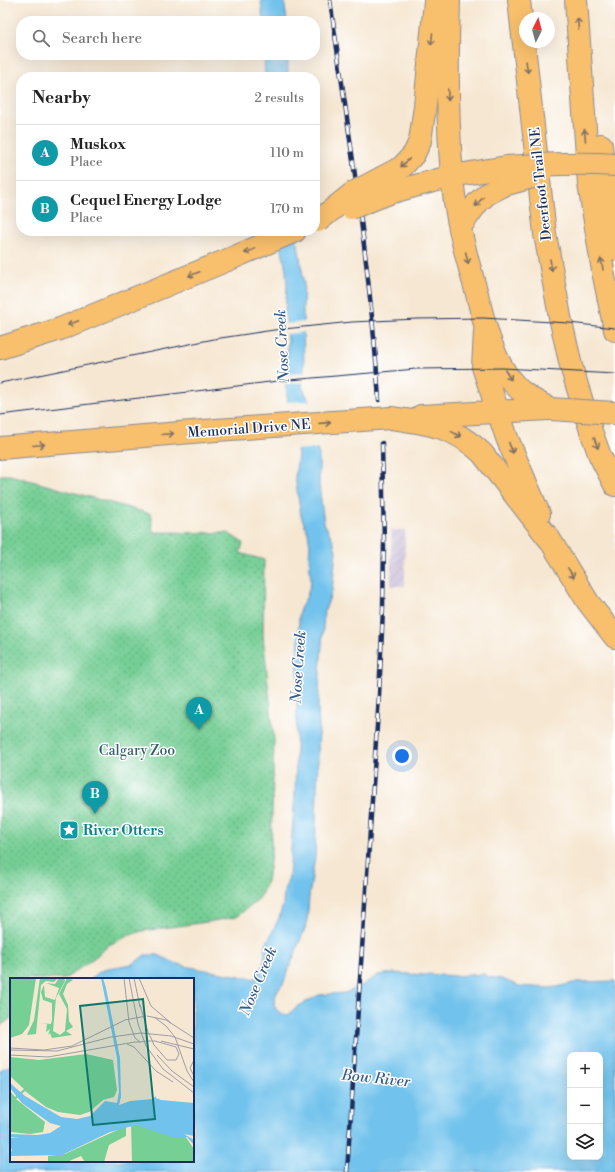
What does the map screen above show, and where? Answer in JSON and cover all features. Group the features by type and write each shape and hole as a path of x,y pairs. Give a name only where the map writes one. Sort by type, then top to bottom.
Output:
{"highway":[{"path":"386,185 414,154 420,141 425,106 435,0"},
{"path":"449,0 447,65 452,176 460,227 486,327 503,368 512,383 526,396 550,409"},
{"name":"Deerfoot Trail NE","path":"519,0 545,234 560,318 571,366 598,450 615,485"},
{"path":"576,0 589,184 603,271 615,330"},
{"path":"580,49 596,109 609,220 615,249"},
{"path":"320,219 353,193 386,185 452,176 506,176 549,164 581,163 615,165"},
{"path":"460,227 478,202 506,176"},
{"path":"0,348 60,329 283,236"},
{"path":"486,327 483,367 520,471 550,540"},
{"name":"Memorial Drive NE","path":"0,448 216,430 498,411 550,409 615,413"},
{"path":"391,418 422,422 445,428 470,442 482,453 550,540 588,602 615,637"}],"shaded area":[{"path":"391,530 405,530 405,586 391,586"}],"green space":[{"name":"Calgary Zoo","path":"0,475 10,475 151,514 153,532 228,533 243,543 240,553 264,560 263,635 274,740 271,855 267,881 262,893 255,902 236,917 142,931 125,937 109,945 66,978 10,978 10,1019 0,1026"}],"water":[{"path":"261,0 284,0 286,16 263,16"},
{"path":"264,60 288,60 288,72 265,72"},
{"path":"279,236 297,236 304,283 304,367 302,387 313,408 316,446 319,455 319,485 324,523 333,540 336,551 332,591 324,613 318,706 319,727 315,856 307,923 283,984 275,998 275,1007 277,1010 288,1015 295,1008 319,995 345,993 361,986 378,975 394,973 454,976 483,974 489,977 502,979 519,986 548,988 577,982 615,981 615,1172 0,1172 0,1070 10,1065 10,1162 194,1162 194,978 92,978 99,972 108,968 133,964 145,955 158,955 175,963 189,967 256,979 264,963 265,947 279,918 283,905 284,890 289,877 295,793 299,616 300,609 307,596 311,582 309,558 310,545 308,533 301,516 295,477 298,454 289,412 286,387 288,340 285,311 287,288 286,270"}],"pier":[{"path":"305,322 305,332 286,334 285,324"},
{"path":"305,372 304,382 284,384 285,375"},
{"path":"311,401 318,419 319,448 295,450 286,402"}],"tram line":[{"path":"0,383 214,339 274,330 352,322 483,318 569,323 615,328"},
{"path":"0,415 278,381 416,369 503,368 615,374"}],"railway":[{"path":"330,0 365,250 379,400"},
{"path":"347,1172 379,696 384,543 382,443"}],"place":[{"name":"Muskox","path":"199,730"},
{"name":"Cequel Energy Lodge","path":"95,814"},
{"name":"River Otters","path":"69,830"}],"water label":[{"name":"Nose Creek","path":"282,346"},
{"name":"Nose Creek","path":"298,667"},
{"name":"Nose Creek","path":"258,981"},
{"name":"Bow River","path":"376,1078"}]}
